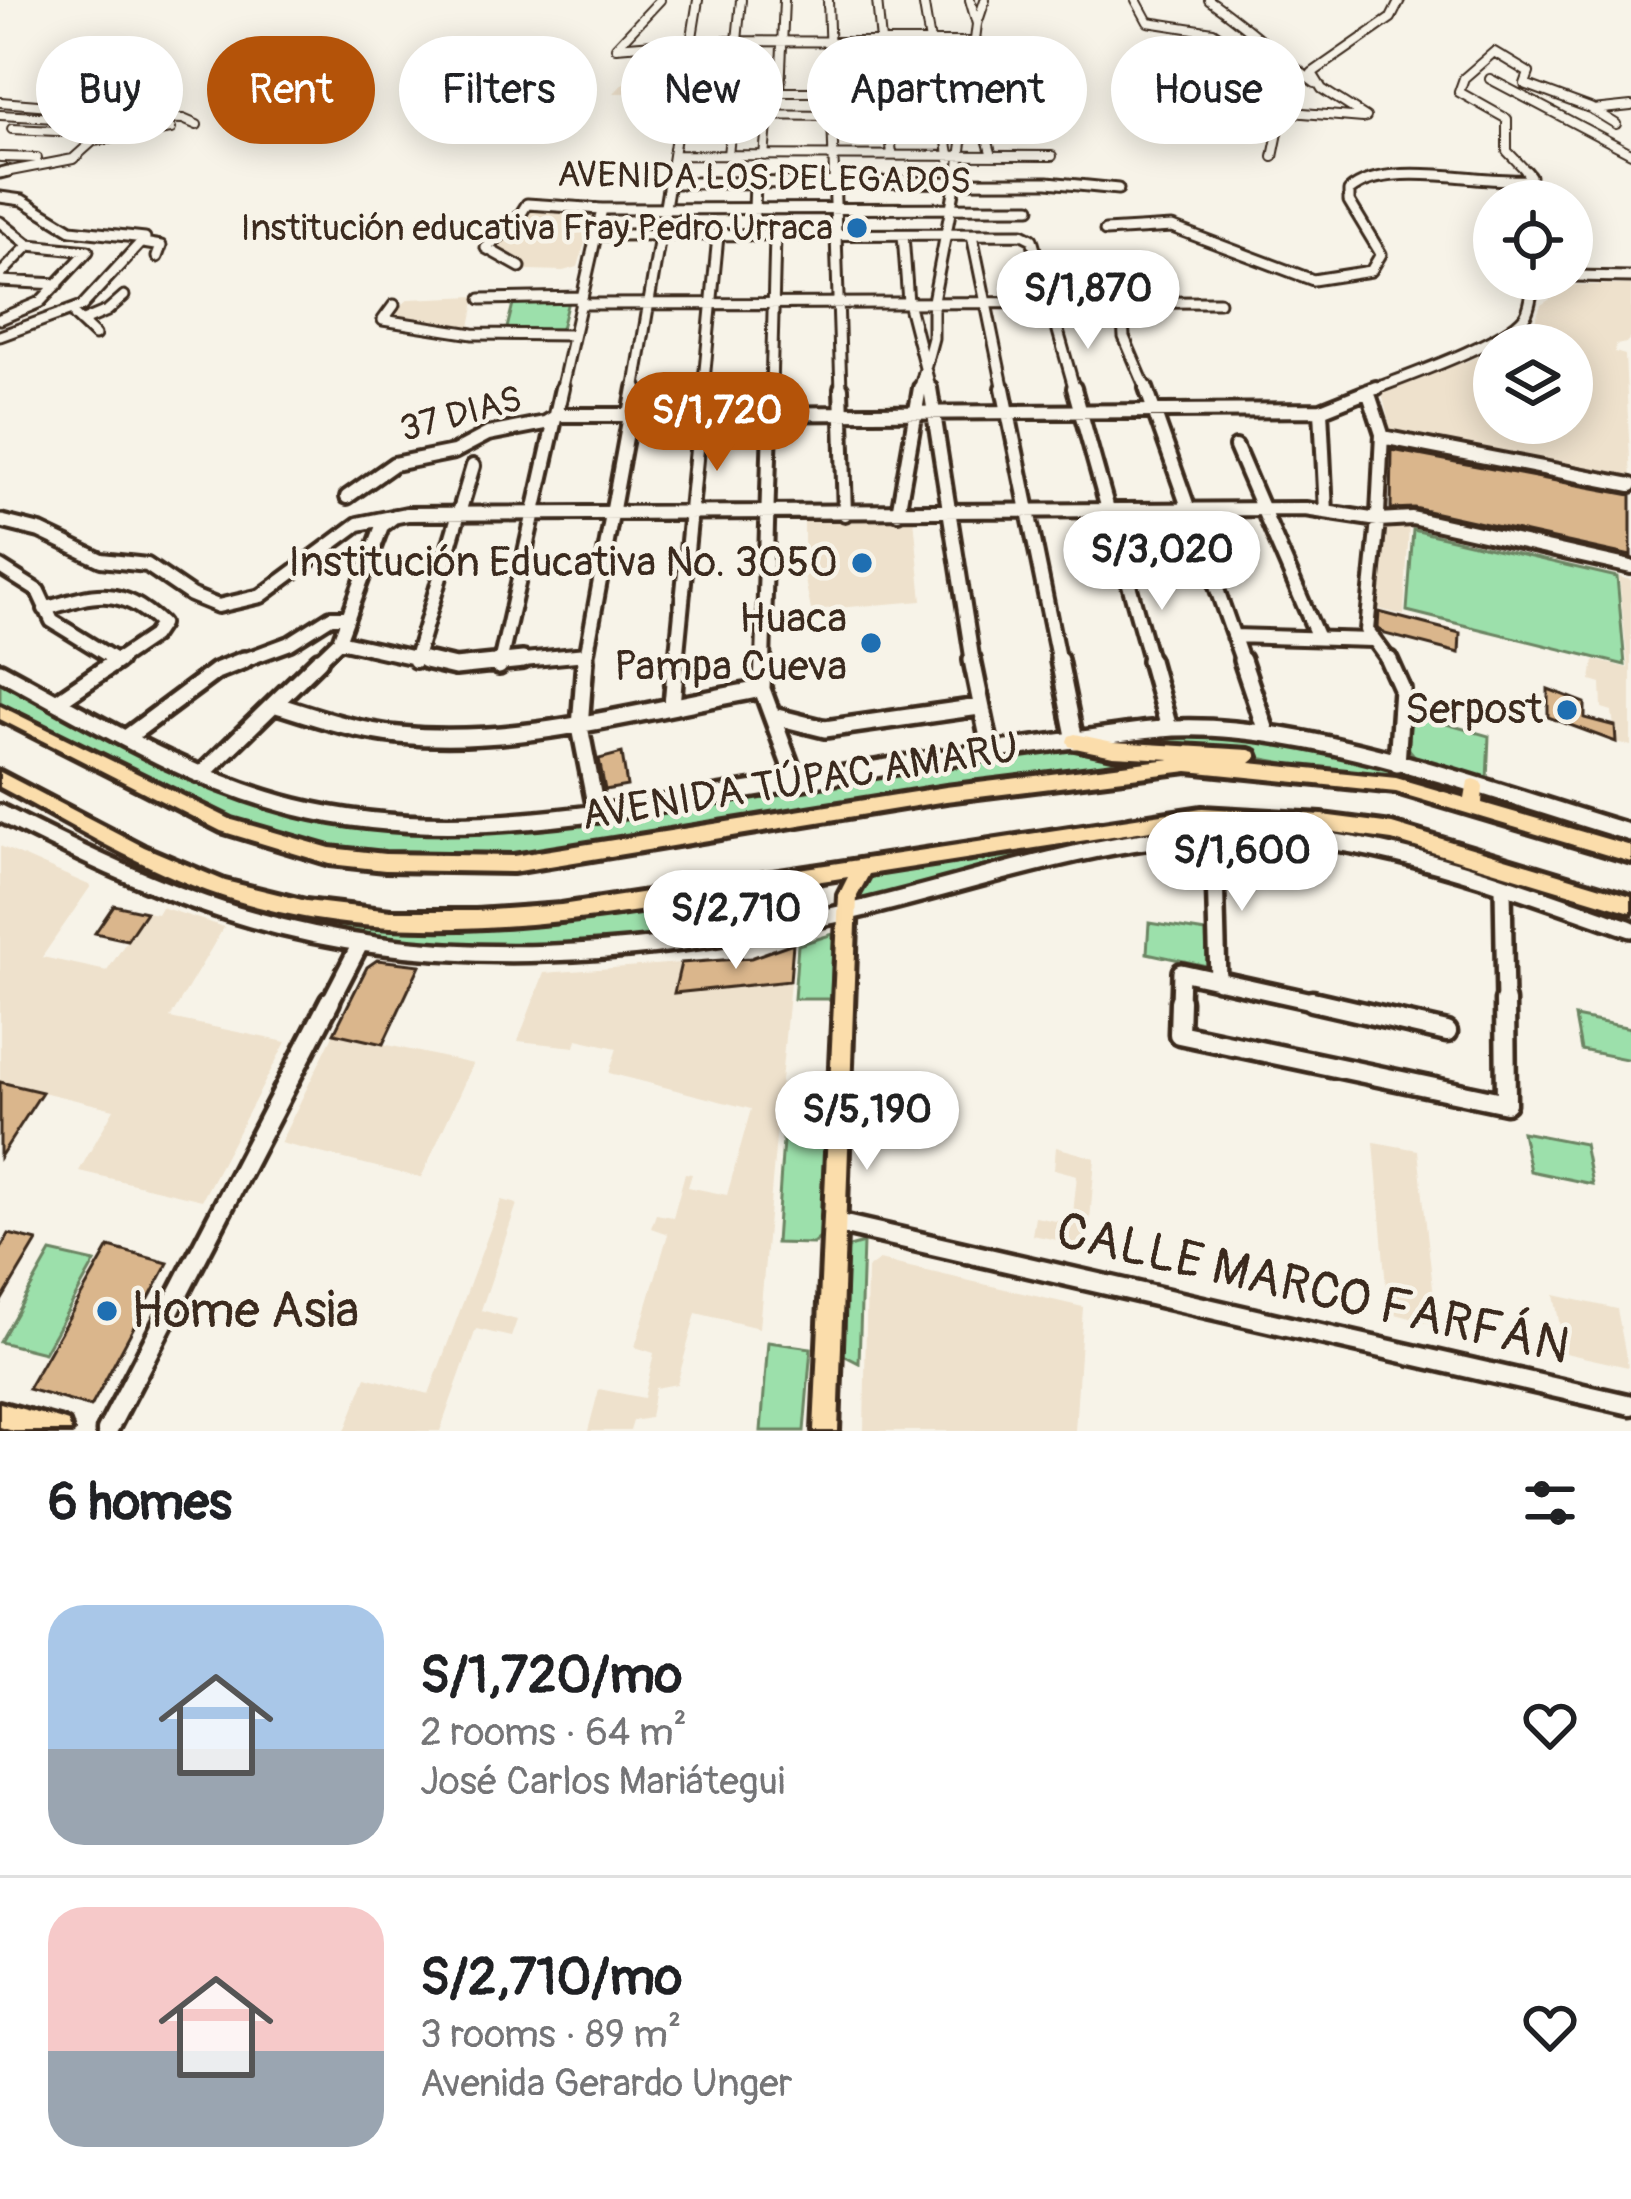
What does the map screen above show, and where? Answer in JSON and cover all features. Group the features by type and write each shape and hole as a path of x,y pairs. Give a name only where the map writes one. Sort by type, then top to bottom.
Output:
{"main road":[{"name":"AVENIDA TÚPAC AMARU","path":"0,712 227,826 330,856 432,866 513,864 1126,769 1228,765 1473,796 1629,848"},
{"path":"1075,741 1113,749 1226,754 1356,778"},
{"path":"0,779 124,845 224,889 356,917 509,918 1202,815 1322,822 1420,839 1626,901"},
{"path":"1251,835 1322,822"},
{"path":"826,1431 847,906 851,883 864,866"},
{"path":"826,872 842,879 847,906"},
{"path":"0,1415 59,1431"}],"street":[{"path":"624,36 660,0"},
{"path":"692,36 698,0"},
{"path":"738,36 741,0"},
{"path":"782,36 784,0"},
{"path":"828,0 830,36"},
{"path":"877,0 881,36"},
{"path":"923,0 928,36"},
{"path":"970,0 978,36"},
{"path":"977,24 985,0"},
{"path":"1136,0 1148,22 1221,36"},
{"path":"1209,0 1260,35 1318,87 1366,118 1305,113"},
{"path":"1318,87 1312,73 1391,18 1400,0"},
{"path":"1105,231 1172,227 1306,278 1364,274 1381,254 1349,201 1349,191 1358,183 1381,177 1504,183 1526,181 1530,176 1507,152 1507,118 1459,92 1464,78 1494,52 1502,52 1507,62 1531,75 1526,84 1616,124"},
{"path":"1490,79 1631,153"},
{"path":"0,102 89,109 94,116 183,119 197,125"},
{"path":"1593,110 1631,106"},
{"path":"0,116 36,117"},
{"path":"0,140 27,117"},
{"path":"1586,127 1631,121"},
{"path":"12,129 36,131"},
{"path":"0,173 76,157 90,144"},
{"path":"597,814 580,727 586,654 676,144"},
{"path":"728,155 729,144"},
{"path":"764,155 765,144"},
{"path":"833,144 845,514"},
{"path":"891,144 892,155"},
{"path":"953,144 956,156"},
{"path":"960,144 933,301 922,336 991,752"},
{"path":"989,144 992,156"},
{"path":"1273,157 1275,144"},
{"path":"674,155 1052,156"},
{"path":"0,157 49,162"},
{"path":"669,183 1048,182 1118,188"},
{"path":"753,236 755,183"},
{"path":"0,197 25,201 71,230 146,238 72,312 0,336"},
{"name":"AVENIDA LOS DELEGADOS","path":"520,267 486,248 515,224 521,206 537,203 602,208 1030,208"},
{"path":"499,666 602,208"},
{"path":"0,222 29,245 88,251 40,302 4,316"},
{"path":"596,236 1022,234 1032,239 1169,728"},
{"path":"972,235 1075,741"},
{"path":"672,705 718,236"},
{"path":"775,236 762,689 796,781"},
{"path":"898,513 926,361 908,302 903,236"},
{"path":"143,243 160,246 157,257"},
{"path":"0,278 29,245"},
{"path":"1593,277 1631,278"},
{"path":"0,278 58,284"},
{"path":"81,322 124,296"},
{"path":"481,299 650,304 1219,302"},
{"name":"37 DIAS","path":"346,496 394,464 454,452 488,434 558,416 1321,410 1480,346 1527,314 1530,300"},
{"path":"1122,302 1124,337 1156,413 1268,734"},
{"path":"394,305 383,320 473,334 572,334"},
{"path":"72,312 95,335"},
{"path":"1368,392 1375,401 1382,437 1366,619 1372,640"},
{"path":"1321,410 1326,512"},
{"path":"1382,437 1631,485"},
{"path":"1236,447 1318,638"},
{"path":"415,661 473,466"},
{"path":"0,521 40,531 101,560 147,565 190,595 218,606 262,596 358,524 395,516 1264,509 1412,518 1631,567"},
{"path":"202,774 339,641 382,526 395,516"},
{"path":"0,567 38,591 57,625 117,661"},
{"path":"45,610 115,592 161,624 153,636 58,701"},
{"path":"126,738 216,671 290,644 331,617 347,617"},
{"path":"1233,636 1372,640 1384,648 1402,689 1397,764"},
{"path":"339,641 415,661 499,666 586,654"},
{"path":"0,671 202,774 289,805 375,819 536,820 597,814 1169,728 1268,734 1397,764 1473,796"},
{"path":"274,704 345,727 442,737 506,736 580,727 762,689"},
{"path":"773,716 825,729 980,707"},
{"path":"0,813 216,908 283,929 360,944 494,954 585,951 743,935 847,906 1115,848 1214,835 1372,849 1631,929"},
{"path":"1214,835 1218,981"},
{"path":"1447,1032 1181,972 1179,1034 1506,1103 1503,886"},
{"path":"107,1431 360,944"},
{"name":"CALLE MARCO FARFÁN","path":"836,1222 1631,1405"}],"shaded area":[{"path":"532,208 594,212 578,267 527,270 493,250"},
{"path":"1593,285 1631,285 1631,337 1616,345 1615,352 1625,355 1631,480 1392,435 1382,393 1440,365 1473,358 1473,444 1593,444 1593,324 1534,324 1541,305 1549,300 1593,300"},
{"path":"476,296 470,327 386,318 409,299"},
{"name":"Institución Educativa No. 3050","path":"914,518 922,601 811,610 804,575 804,519"},
{"path":"1409,525 1404,615 1378,609 1384,529"},
{"path":"1619,577 1631,580 1631,746 1616,742 1612,711 1602,708 1601,683 1591,680 1594,660 1628,668"},
{"path":"0,846 91,886 42,957 107,971 146,912 157,914 161,907 224,927 170,1018 286,1042 202,1200 79,1171 114,1109 0,1082"},
{"path":"681,963 674,992 790,981 759,1328 696,1313 677,1384 655,1388 650,1418 633,1421 630,1431 588,1431 599,1389 644,1398 654,1353 635,1347 668,1234 651,1228 656,1214 673,1217 685,1173 692,1174 688,1187 727,1195 751,1109 609,1073 617,1048 577,1039 575,1047 518,1041 544,973"},
{"path":"334,1033 473,1064 421,1178 280,1143"},
{"path":"1374,1142 1418,1150 1437,1325 1388,1312"},
{"path":"1056,1147 1095,1158 1088,1246 1032,1235 1035,1217 1072,1224 1077,1175 1054,1169"},
{"path":"501,1200 517,1204 481,1310 517,1320 511,1337 476,1329 440,1431 345,1431 366,1377 429,1394"},
{"path":"879,1260 1083,1307 1075,1431 864,1431 867,1269"},
{"path":"1554,1295 1617,1309 1628,1367 1565,1353"}],"green space":[{"path":"514,300 568,301 560,332 506,332"},
{"path":"1413,530 1617,577 1625,665 1407,611"},
{"path":"0,677 122,739 319,813 536,823 1020,749 1230,757 515,861 385,860 270,839 100,762 0,704"},
{"path":"1411,714 1489,736 1487,780 1417,759 1408,748"},
{"path":"1178,729 1268,736 1468,787 1468,798 1227,752 1052,745"},
{"path":"1202,817 1304,823 1189,833 850,910 859,874"},
{"path":"678,901 687,917 783,901 789,923 597,945 435,946 362,939 301,926 259,906 314,917 418,926 519,922"},
{"path":"1149,923 1206,932 1207,966 1147,953"},
{"path":"833,934 831,999 794,999 798,945"},
{"path":"1575,1017 1631,1028 1631,1060 1581,1050"},
{"path":"785,1111 818,1112 826,1120 821,1237 813,1244 776,1243"},
{"path":"1522,1132 1584,1144 1592,1184 1530,1171"},
{"path":"863,1243 859,1363 832,1349 836,1251"},
{"path":"51,1252 95,1262 44,1353 0,1342"},
{"path":"768,1342 811,1348 804,1431 761,1431"}],"building":[{"path":"1392,450 1631,495 1631,556 1414,508 1391,509"},
{"path":"1379,612 1460,633 1459,653 1385,634 1378,627"},
{"name":"Serpost","path":"1548,689 1585,703 1585,718 1615,726 1616,742 1548,717"},
{"path":"622,753 627,786 605,790 599,759"},
{"path":"114,905 146,912 127,940 95,933"},
{"path":"793,943 790,981 674,993 681,963 751,958"},
{"path":"377,960 420,965 383,1044 334,1033 367,967"},
{"path":"0,1082 42,1092 0,1157"},
{"path":"9,1234 37,1241 0,1303 0,1250"},
{"name":"Home Asia","path":"109,1247 168,1263 91,1407 28,1389"}],"place":[{"name":"Institución educativa Fray Pedro Urraca","path":"857,228"},
{"name":"Institución Educativa No. 3050","path":"862,563"},
{"name":"Huaca Pampa Cueva","path":"871,643"},
{"name":"Serpost","path":"1567,710"},
{"name":"Home Asia","path":"107,1311"}]}
